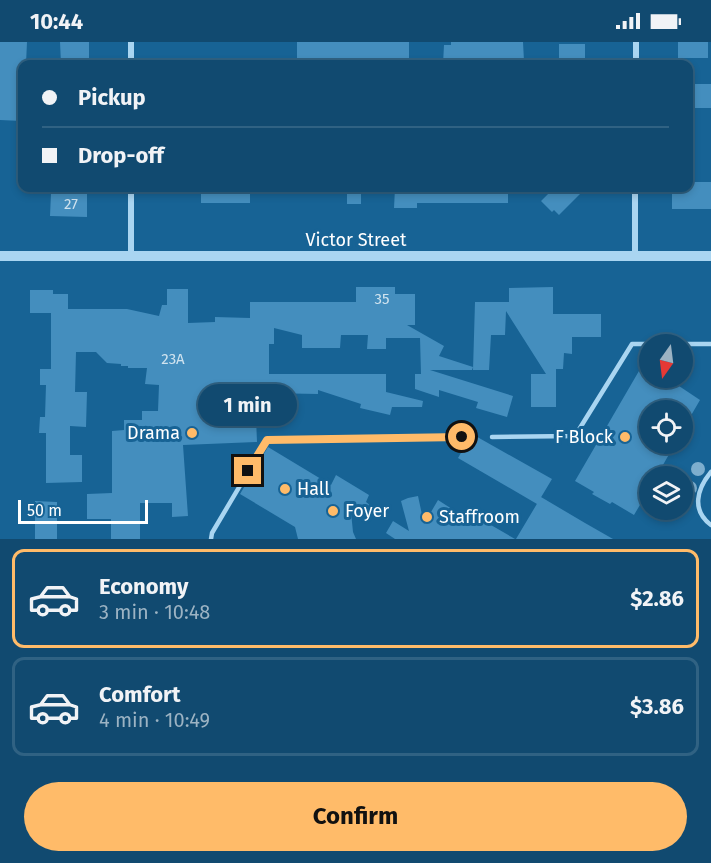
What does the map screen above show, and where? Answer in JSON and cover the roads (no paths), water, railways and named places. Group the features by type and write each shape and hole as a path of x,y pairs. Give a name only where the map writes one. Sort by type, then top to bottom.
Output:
{"street":[{"path":"131,42 131,60"},
{"path":"636,42 636,60"},
{"path":"131,192 131,256"},
{"path":"635,192 635,256"},
{"name":"Victor Street","path":"0,256 711,256"}],"lane":[{"path":"492,437 575,436 632,344 711,344"},
{"path":"211,539 212,533 267,440 462,437"},
{"path":"711,472 702,482 698,492 698,503 701,514 711,525"}],"place":[{"name":"Drama","path":"192,433"},
{"name":"F Block","path":"625,437"},
{"name":"Hall","path":"285,489"},
{"name":"Foyer","path":"333,511"},
{"name":"Staffroom","path":"427,517"}]}
